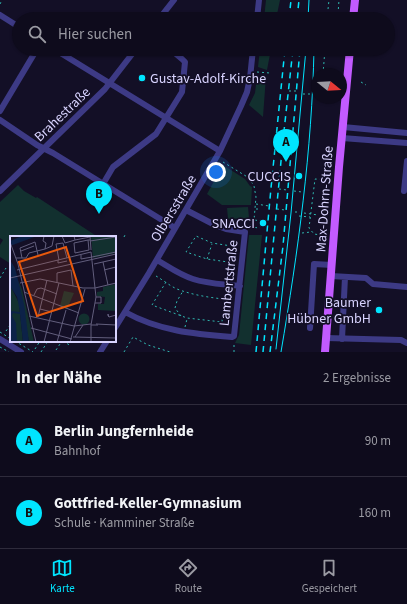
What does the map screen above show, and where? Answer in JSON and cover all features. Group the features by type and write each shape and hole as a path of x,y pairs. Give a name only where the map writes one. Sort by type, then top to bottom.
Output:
{"main road":[{"path":"354,12 355,0"},
{"name":"Max-Dohrn-Straße","path":"326,352 349,56"}],"street":[{"path":"165,12 174,0"},
{"path":"258,12 259,0"},
{"path":"0,15 12,23"},
{"path":"0,111 33,56"},
{"path":"65,56 220,152"},
{"name":"Brahestraße","path":"0,191 110,84 131,56"},
{"path":"103,184 114,168 153,138 182,92 185,64 178,56"},
{"name":"Olbersstraße","path":"116,326 157,260 220,152 247,92 252,56"},
{"path":"0,120 175,228"},
{"path":"343,127 407,133"},
{"path":"342,138 407,143"},
{"path":"404,191 407,161"},
{"path":"186,210 213,224 226,228 247,229"},
{"name":"Lambertstraße","path":"234,339 247,229"},
{"path":"157,260 179,273 194,279 211,283 240,286"},
{"path":"310,328 314,264 332,265"},
{"path":"331,276 366,278 373,284 407,287"},
{"path":"342,339 346,277"},
{"path":"125,312 151,324 176,332 234,339"},
{"path":"326,338 401,340 407,343"},
{"path":"0,339 21,352"},
{"path":"100,352 106,342"}],"path":[{"path":"0,4 2,0"},
{"path":"328,12 329,0"},
{"path":"338,12 339,0"},
{"path":"323,68 324,56"},
{"path":"256,72 270,73"},
{"path":"361,82 366,86"},
{"path":"289,91 296,91"},
{"path":"303,94 311,94"},
{"path":"223,162 249,178 254,186 256,204 254,220 247,229"},
{"path":"312,232 309,228 315,178 332,180"},
{"path":"280,189 284,190 283,192"},
{"path":"294,191 302,192"},
{"path":"256,204 269,206"},
{"path":"255,209 261,209"},
{"path":"277,209 285,210"},
{"path":"304,213 318,215"},
{"path":"324,215 329,215"},
{"path":"299,216 310,217"},
{"path":"254,220 260,221"},
{"path":"247,229 260,228"},
{"path":"302,232 312,232 314,234 328,236"},
{"path":"238,264 207,259 186,252 196,236 212,243 241,248"},
{"path":"207,259 212,243"},
{"path":"0,278 6,268"},
{"path":"156,276 183,291 200,296 236,300"},
{"path":"166,282 152,305 181,316 222,322 224,299"},
{"path":"181,316 175,308 183,291"},
{"path":"185,329 188,318"},
{"path":"6,331 10,325"},
{"path":"0,332 10,337"},
{"path":"124,352 133,337 148,345 170,352"},
{"path":"234,339 234,352"},
{"path":"17,342 33,352"},
{"path":"35,349 39,342"},
{"path":"41,352 47,342"},
{"path":"56,350 61,342"},
{"path":"64,342 71,346"},
{"path":"0,347 8,352"}],"green space":[{"path":"266,0 280,0 277,12 265,12"},
{"path":"259,56 270,56 267,70 258,67"},
{"path":"266,76 263,117 249,105 255,93 257,77"},
{"path":"223,165 245,179 252,187 251,205 222,205 207,194"},
{"path":"18,185 24,191 36,198 37,197 96,236 10,236 10,263 0,257 0,245 3,240 0,238 0,202"},
{"path":"248,207 249,218 228,219 227,208"},
{"path":"249,235 262,235 251,345 235,343 239,335"}],"tram line":[{"path":"308,12 309,0"},
{"path":"276,349 291,213 305,56"},
{"path":"281,352 303,201 313,87 314,56"}],"railway":[{"path":"290,12 291,0"},
{"path":"298,12 299,0"},
{"path":"256,352 284,56"},
{"path":"263,352 292,56"},
{"path":"270,352 283,246 299,56"}],"place":[{"name":"Gustav-Adolf-Kirche","path":"142,78"},
{"name":"Berlin Jungfernheide","path":"286,162"},
{"name":"CUCCIS","path":"299,176"},
{"name":"Gottfried-Keller-Gymnasium","path":"99,214"},
{"name":"SNACCI","path":"263,223"},
{"name":"Baumer Hübner GmbH","path":"379,310"}]}
